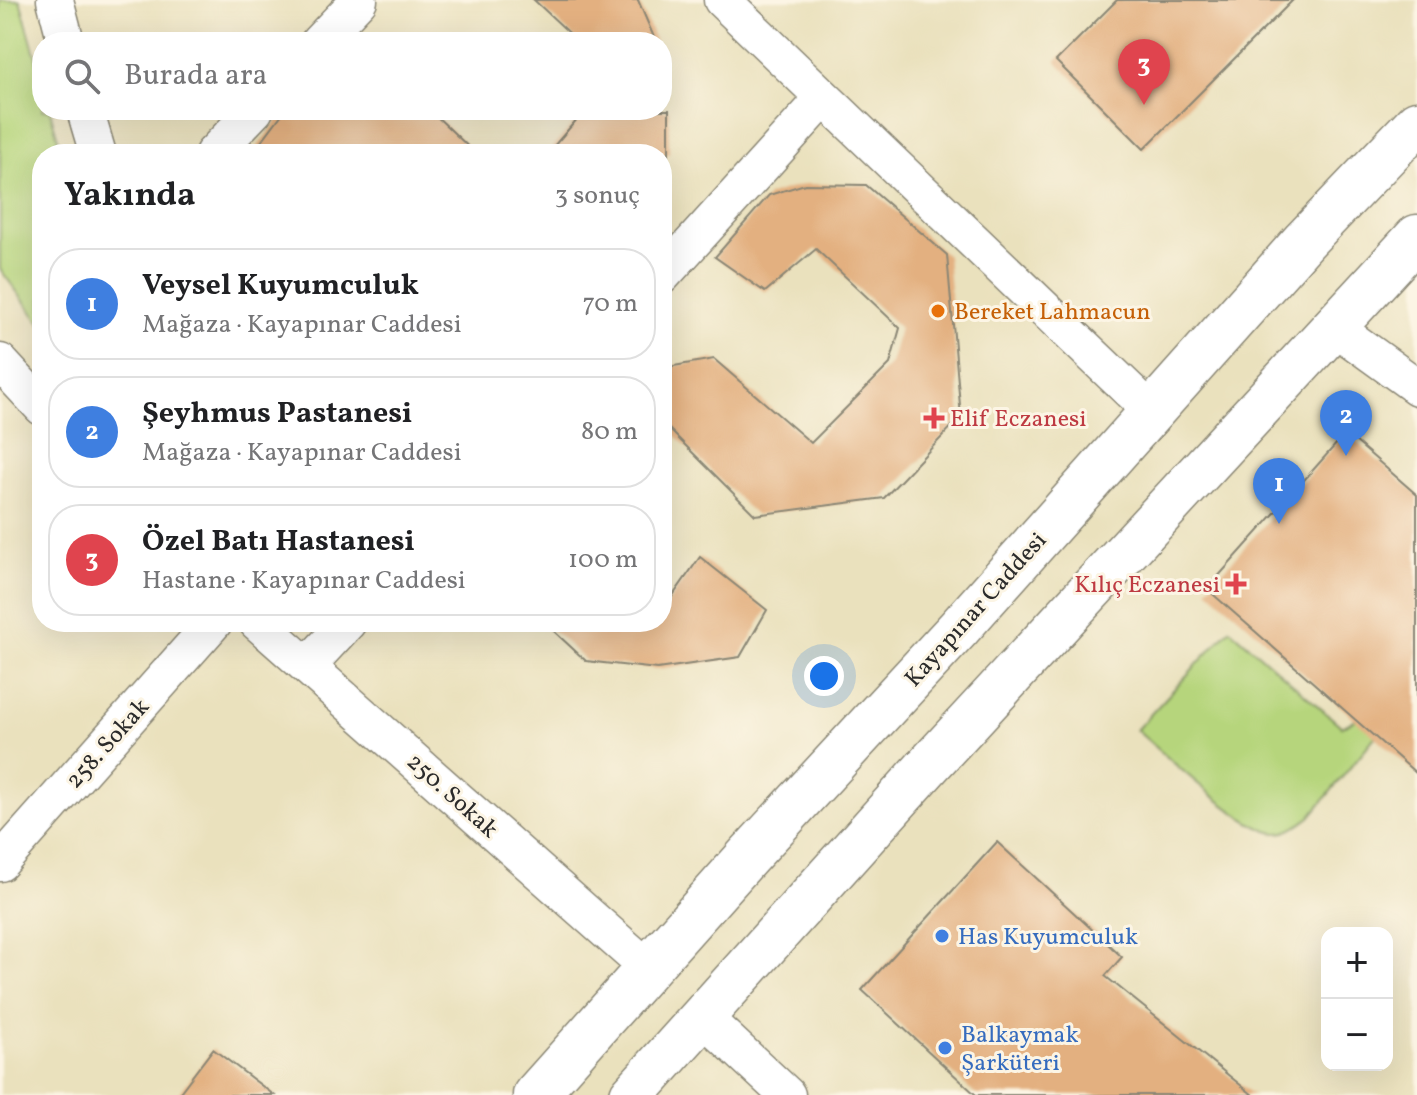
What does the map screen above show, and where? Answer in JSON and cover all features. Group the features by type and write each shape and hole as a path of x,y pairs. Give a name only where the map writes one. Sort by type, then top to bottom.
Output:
{"main road":[{"name":"Kayapınar Caddesi","path":"535,1095 748,856 959,628 1304,241 1417,123"},
{"path":"632,1095 926,768 1417,237"}],"street":[{"path":"55,0 63,32"},
{"path":"329,32 359,0"},
{"path":"722,0 1152,412"},
{"path":"672,265 823,99"},
{"path":"88,120 95,144"},
{"path":"223,144 245,120"},
{"path":"1334,327 1417,387"},
{"path":"0,362 32,396"},
{"name":"258. Sokak","path":"0,863 205,632"},
{"name":"250. Sokak","path":"268,632 648,968"},
{"path":"307,666 339,632"},
{"path":"703,1017 787,1095"}],"green space":[{"path":"0,0 20,0 32,43 32,120 53,120 59,144 32,144 32,312 0,269"},
{"path":"1230,629 1342,727 1372,710 1387,722 1310,817 1286,831 1277,833 1263,829 1225,806 1136,730"}],"building":[{"path":"534,0 638,0 652,32 568,32"},
{"path":"1117,0 1293,0 1144,149 1056,61"},
{"path":"278,120 440,120 466,144 260,144"},
{"path":"576,120 669,120 669,144 556,144"},
{"path":"805,184 866,185 947,255 961,417 884,498 755,515 672,432 672,366 714,359 811,443 890,364 900,328 816,249 765,292 715,257 769,195"},
{"path":"1346,433 1417,495 1417,774 1207,589"},
{"path":"700,557 767,610 740,657 657,669 586,661 555,632 672,632 672,597"},
{"path":"997,842 1122,957 1105,976 1253,1095 976,1095 862,990"},
{"path":"213,1049 274,1095 178,1095"}],"place":[{"name":"Özel Batı Hastanesi","path":"1144,105"},
{"name":"Bereket Lahmacun","path":"938,311"},
{"name":"Elif Eczanesi","path":"934,418"},
{"name":"Şeyhmus Pastanesi","path":"1346,456"},
{"name":"Veysel Kuyumculuk","path":"1279,524"},
{"name":"Kılıç Eczanesi","path":"1236,584"},
{"name":"Has Kuyumculuk","path":"942,936"},
{"name":"Balkaymak Şarküteri","path":"945,1048"}]}
